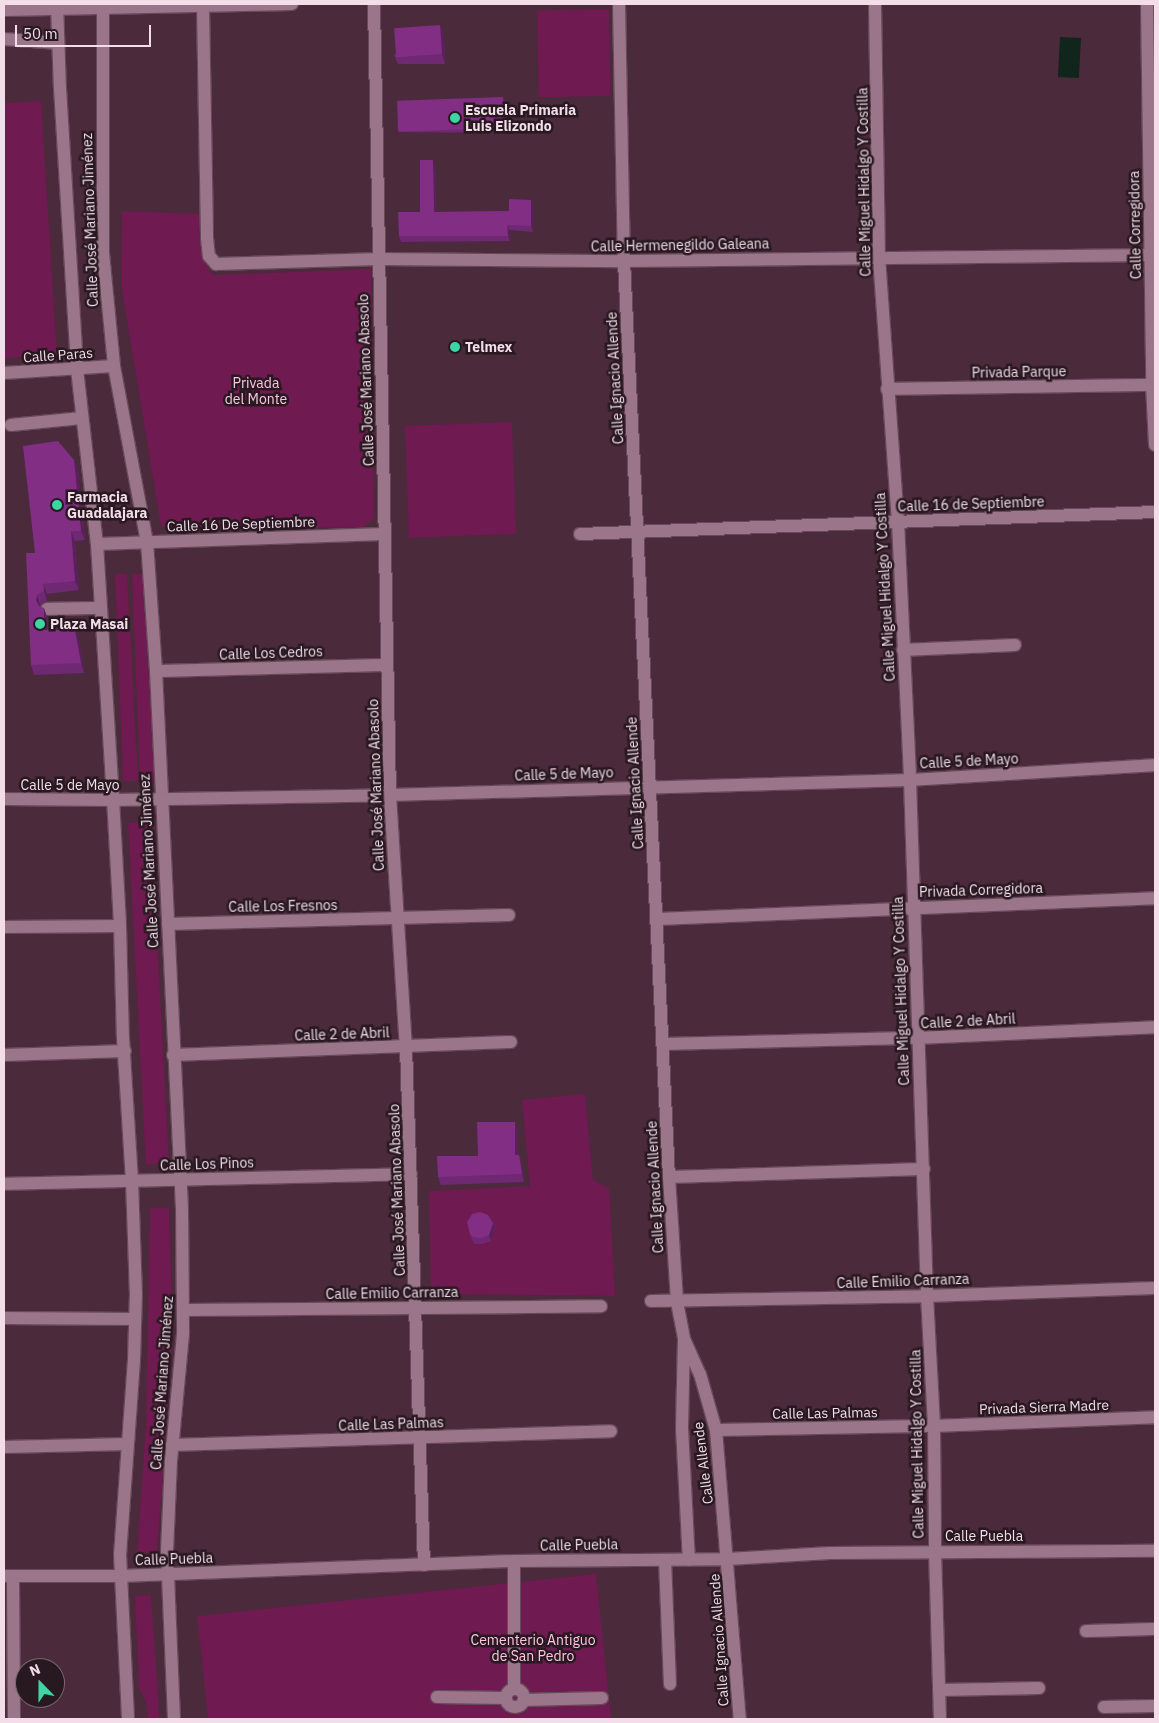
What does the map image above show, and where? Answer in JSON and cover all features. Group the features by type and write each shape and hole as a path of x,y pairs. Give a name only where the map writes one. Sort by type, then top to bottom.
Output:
{"street":[{"path":"4,10 103,5 203,6 292,4"},
{"name":"Calle José Mariano Abasolo","path":"374,4 378,292 390,795 406,1046 417,1308 424,1565"},
{"name":"Calle Ignacio Allende","path":"620,4 624,261 658,919 669,1177 677,1302 684,1340 682,1428 689,1560"},
{"name":"Calle Miguel Hidalgo Y Costilla","path":"875,4 879,257 898,522 910,780 917,1038 934,1426 935,1551 940,1719"},
{"name":"Calle Corregidora","path":"1147,4 1153,255 1152,385 1155,445"},
{"name":"Calle José Mariano Jiménez","path":"103,5 103,244 114,366 147,542 156,671 180,1181 184,1310 172,1444 166,1552 169,1574 174,1719"},
{"name":"Calle José Mariano Jiménez","path":"58,6 58,43 77,369 97,544 120,926 123,1038 132,1181 136,1293 120,1554 128,1719"},
{"name":"Calle Hermenegildo Galeana","path":"203,6 209,256 216,264 379,259 624,261 1153,255"},
{"path":"4,39 58,43"},
{"name":"Calle Paras","path":"4,374 114,366"},
{"name":"Privada Parque","path":"887,389 1152,385"},
{"path":"10,425 82,418"},
{"name":"Calle 16 de Septiembre","path":"580,534 1155,512"},
{"name":"Calle 16 De Septiembre","path":"97,544 385,534"},
{"path":"47,609 100,608"},
{"path":"903,650 1015,645"},
{"name":"Calle Los Cedros","path":"156,671 386,665"},
{"name":"Calle 5 de Mayo","path":"4,799 113,800 390,795 910,780 1155,765"},
{"name":"Privada Corregidora","path":"658,919 1155,898"},
{"name":"Calle Los Fresnos","path":"168,924 398,920 509,915"},
{"path":"4,927 120,926"},
{"name":"Calle 2 de Abril","path":"663,1044 917,1038 1155,1027"},
{"name":"Calle 2 de Abril","path":"173,1055 511,1042"},
{"path":"4,1055 125,1051"},
{"path":"669,1177 924,1169"},
{"name":"Calle Los Pinos","path":"4,1184 411,1174"},
{"name":"Calle Emilio Carranza","path":"651,1301 927,1296 1155,1288"},
{"name":"Calle Emilio Carranza","path":"184,1310 600,1306"},
{"path":"4,1318 134,1319"},
{"name":"Calle Allende","path":"684,1340 700,1374 716,1430 728,1559"},
{"name":"Privada Sierra Madre","path":"934,1426 1155,1417"},
{"name":"Calle Las Palmas","path":"716,1430 934,1426"},
{"name":"Calle Las Palmas","path":"172,1444 611,1431"},
{"path":"4,1446 128,1444"},
{"name":"Calle Puebla","path":"8,1576 121,1576 514,1561 728,1559 830,1553 1155,1551"},
{"name":"Calle Ignacio Allende","path":"728,1559 740,1719"},
{"path":"665,1560 670,1684"},
{"path":"514,1561 514,1703"},
{"path":"8,1576 14,1719"},
{"path":"1086,1631 1155,1629"},
{"path":"939,1690 1039,1688"},
{"path":"437,1697 514,1703 602,1698"},
{"path":"1104,1706 1155,1706"}],"green space":[{"path":"609,9 611,96 539,97 537,10"},
{"path":"41,101 57,355 4,358 4,103"},
{"name":"Privada del Monte","path":"122,211 204,214 205,263 213,275 371,269 374,518 362,528 161,526 121,284"},
{"path":"512,422 516,534 409,538 405,426"},
{"path":"115,574 127,574 138,781 123,781"},
{"path":"132,574 145,574 156,781 140,781"},
{"path":"151,822 169,1164 146,1165 128,823"},
{"path":"585,1094 593,1180 609,1188 615,1296 431,1294 429,1191 530,1186 522,1100"},
{"path":"150,1208 169,1208 173,1333 157,1552 137,1553 146,1425"},
{"name":"Cementerio Antiguo de San Pedro","path":"596,1574 611,1719 208,1719 197,1616"},
{"path":"151,1595 159,1719 148,1719 146,1702 139,1688 135,1596"}],"shaded area":[{"path":"1060,37 1081,38 1079,78 1058,77"}],"building":[{"path":"440,25 442,54 396,57 394,28"},
{"name":"Escuela Primaria Luis Elizondo","path":"503,97 504,128 398,132 397,101"},
{"path":"420,160 433,160 434,212 509,211 509,199 531,200 531,226 507,225 508,236 399,236 398,212 420,212"},
{"path":"58,441 74,460 81,531 71,531 75,581 43,584 44,591 37,595 36,600 39,606 44,608 44,630 75,630 81,663 31,665 26,553 35,553 23,446"},
{"path":"477,1122 515,1122 515,1155 519,1155 522,1174 438,1177 437,1156 478,1156"},
{"path":"480,1212 488,1215 493,1223 489,1235 481,1238 473,1237 470,1234 467,1222 472,1214"}],"place":[{"name":"Escuela Primaria Luis Elizondo","path":"455,118"},
{"name":"Telmex","path":"455,347"},
{"name":"Farmacia Guadalajara","path":"57,505"},
{"name":"Plaza Masai","path":"40,624"}]}
